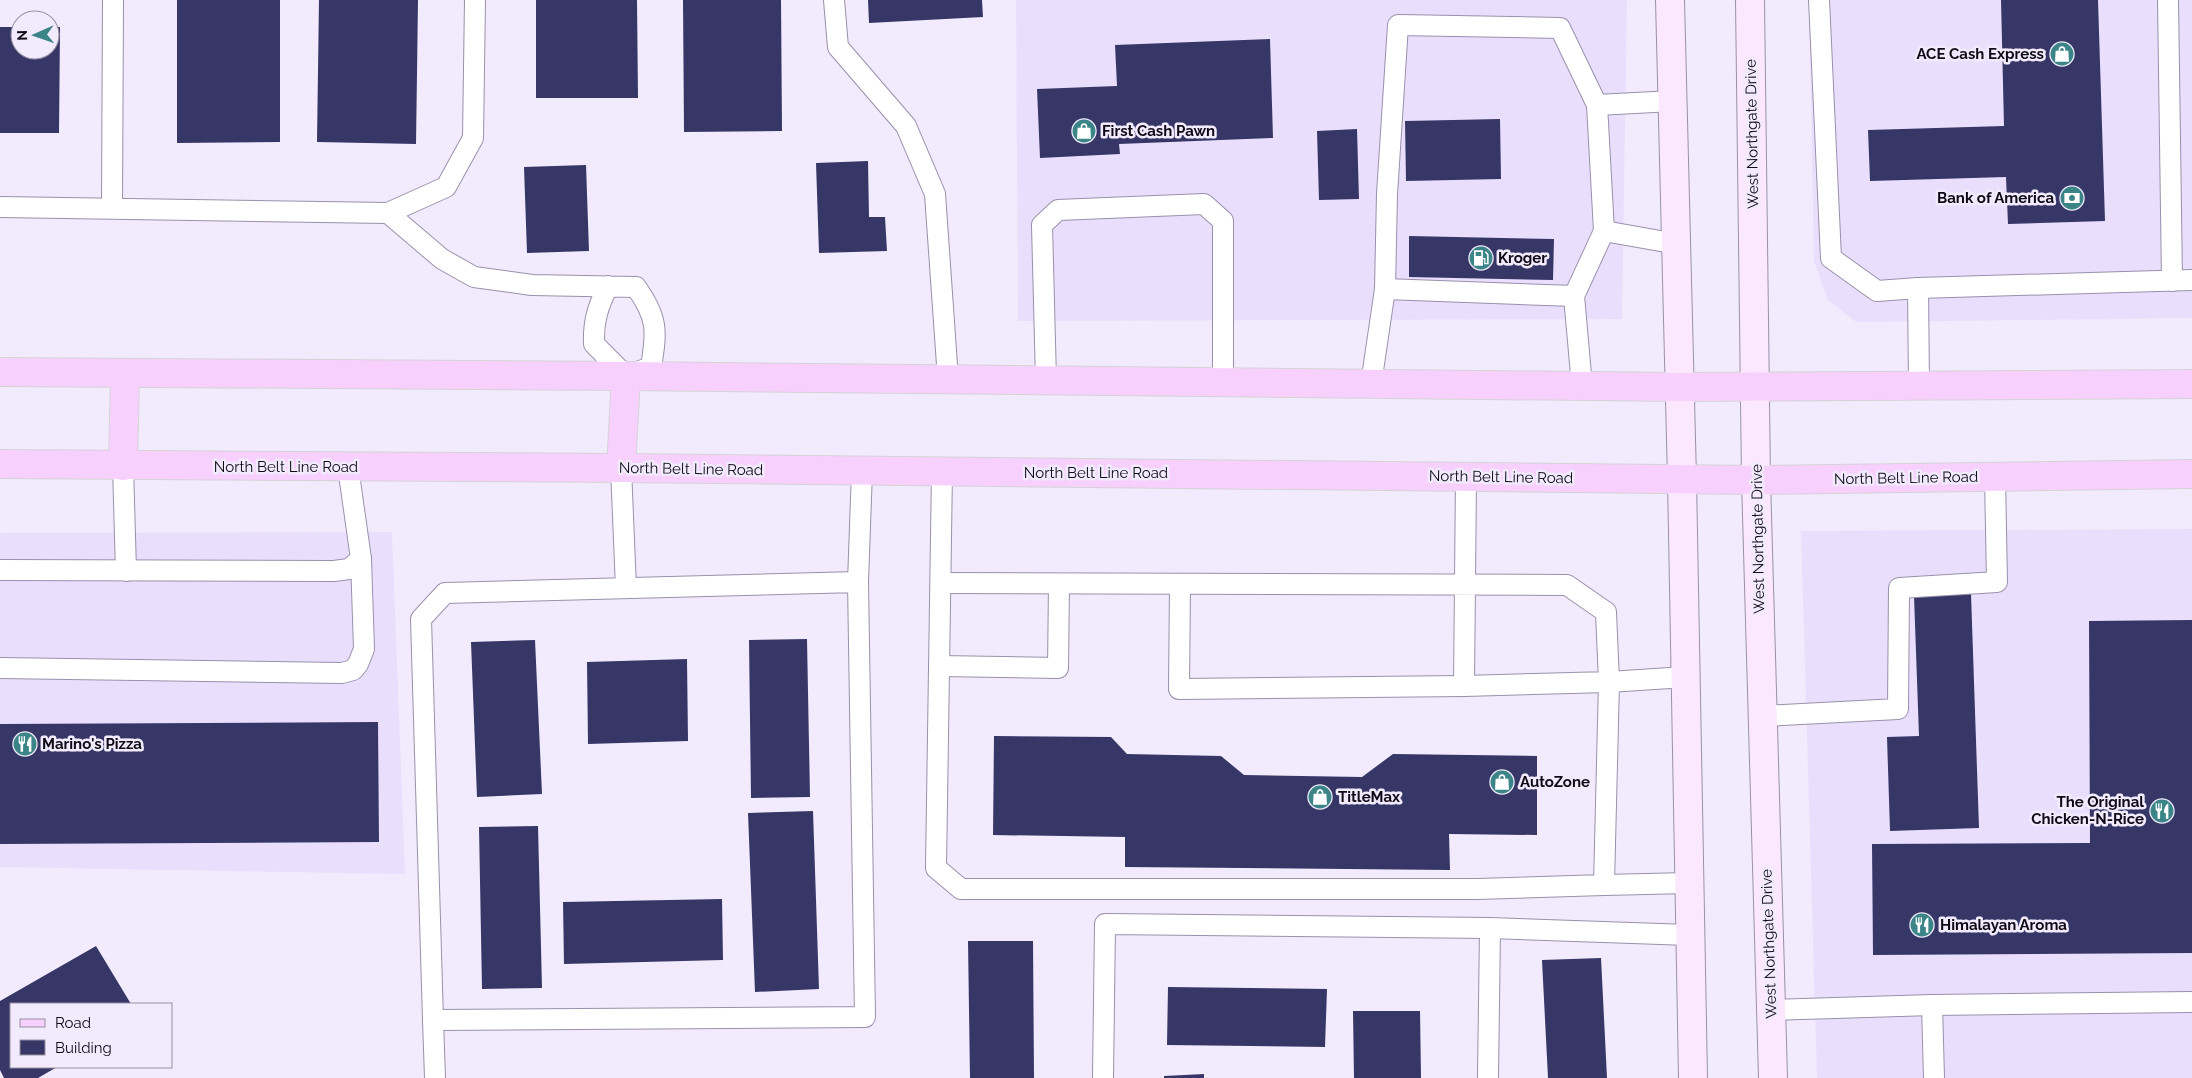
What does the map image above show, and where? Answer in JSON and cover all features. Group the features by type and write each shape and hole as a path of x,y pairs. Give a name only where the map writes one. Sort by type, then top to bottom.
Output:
{"main road":[{"path":"1670,0 1677,244 1693,1078"},
{"name":"West Northgate Drive","path":"1750,0 1756,480 1773,1078"},
{"path":"0,372 626,376 1755,388 2192,384"},
{"path":"123,466 125,374"},
{"path":"621,468 626,376"},
{"name":"North Belt Line Road","path":"0,464 621,468 1756,480 2192,474"}],"lane":[{"path":"112,208 113,0"},
{"path":"0,207 388,213 446,187 473,138 475,0"},
{"path":"834,0 838,47 906,126 935,194 948,379"},
{"path":"1819,0 1831,258 1876,291 1918,288 2192,280"},
{"path":"2168,0 2172,280"},
{"path":"1371,384 1384,289 1387,194 1398,25 1560,28 1597,105 1604,231 1574,296 1582,386"},
{"path":"1597,105 1673,101"},
{"path":"1046,380 1042,225 1058,210 1204,204 1223,221 1223,382"},
{"path":"388,213 442,260 474,277 532,285 608,286 636,287 648,304 656,332 651,367 626,376 594,344 593,324 598,306 608,286"},
{"path":"1604,231 1677,244"},
{"path":"1918,288 1919,386"},
{"path":"1384,289 1574,296"},
{"path":"123,466 126,570"},
{"path":"0,668 342,673 353,670 358,664 364,649 361,559 348,467"},
{"path":"621,468 626,588"},
{"path":"433,1020 865,1017 858,582 862,471"},
{"path":"942,472 936,868 961,889 1477,889 1688,883"},
{"path":"1464,686 1467,585 1466,476"},
{"path":"1762,716 1898,709 1899,588 1997,582 1995,477"},
{"path":"0,570 334,571 349,569 361,559"},
{"path":"435,1078 421,619 445,593 858,582"},
{"path":"940,583 1567,585 1606,612 1610,682 1604,885"},
{"path":"939,666 1058,668 1059,584"},
{"path":"1180,584 1179,689 1464,686 1685,678"},
{"path":"1103,1078 1105,924 1490,928 1689,935"},
{"path":"1488,1078 1490,928"},
{"path":"1771,1010 1932,1005 2192,1002"},
{"path":"1932,1005 1934,1078"}],"shaded area":[{"path":"1016,0 1627,0 1622,319 1018,321"},
{"path":"1809,0 2192,0 2192,318 1856,322 1828,300 1814,261"},
{"path":"2192,529 2192,1078 1817,1078 1801,531"},
{"path":"392,532 405,874 0,867 0,533"}],"building":[{"path":"177,0 280,0 280,142 177,143"},
{"path":"319,0 418,0 416,144 317,142"},
{"path":"536,0 637,0 638,98 536,98"},
{"path":"683,0 781,0 782,131 684,132"},
{"path":"868,0 982,0 983,17 869,23"},
{"path":"2001,0 2098,0 2105,221 2008,224 2006,177 1870,181 1868,130 2004,126"},
{"path":"0,27 10,27 10,60 60,60 59,133 0,133"},
{"path":"1270,39 1273,138 1119,144 1120,154 1040,158 1037,89 1117,86 1115,45"},
{"path":"1500,119 1501,179 1406,181 1405,121"},
{"path":"1357,129 1359,199 1319,200 1317,131"},
{"path":"868,161 869,217 885,217 887,251 819,253 816,163"},
{"path":"586,165 589,251 527,253 524,167"},
{"name":"Kroger","path":"1409,236 1554,239 1553,280 1409,277"},
{"path":"1971,594 1979,828 1890,831 1887,737 1919,736 1914,596"},
{"path":"2192,620 2192,953 1873,955 1872,844 2090,843 2089,621"},
{"path":"807,639 810,797 751,798 749,640"},
{"path":"535,640 542,794 477,797 471,642"},
{"path":"687,659 688,741 588,744 587,662"},
{"path":"378,722 379,842 0,844 0,724"},
{"path":"994,736 1111,737 1127,754 1221,756 1244,775 1362,777 1393,754 1537,756 1537,835 1449,834 1450,870 1125,867 1125,837 993,835"},
{"path":"813,811 819,989 755,992 748,813"},
{"path":"538,826 542,988 482,989 479,827"},
{"path":"722,899 723,960 564,964 563,902"},
{"path":"968,941 1033,941 1034,1078 970,1078"},
{"path":"96,946 130,1003 10,1003 10,1068 55,1068 38,1078 4,1078 0,1070 0,1001"},
{"path":"1601,958 1607,1078 1548,1078 1542,960"},
{"path":"1168,987 1327,989 1325,1047 1167,1045"},
{"path":"1353,1011 1420,1011 1421,1078 1354,1078"},
{"path":"1204,1074 1204,1078 1164,1078 1164,1076"}],"place":[{"name":"ACE Cash Express","path":"2062,54"},
{"name":"First Cash Pawn","path":"1084,131"},
{"name":"Bank of America","path":"2072,198"},
{"name":"Kroger","path":"1481,258"},
{"name":"Marino's Pizza","path":"25,744"},
{"name":"AutoZone","path":"1502,782"},
{"name":"TitleMax","path":"1320,797"},
{"name":"The Original Chicken-N-Rice","path":"2162,811"},
{"name":"Himalayan Aroma","path":"1922,925"}]}
